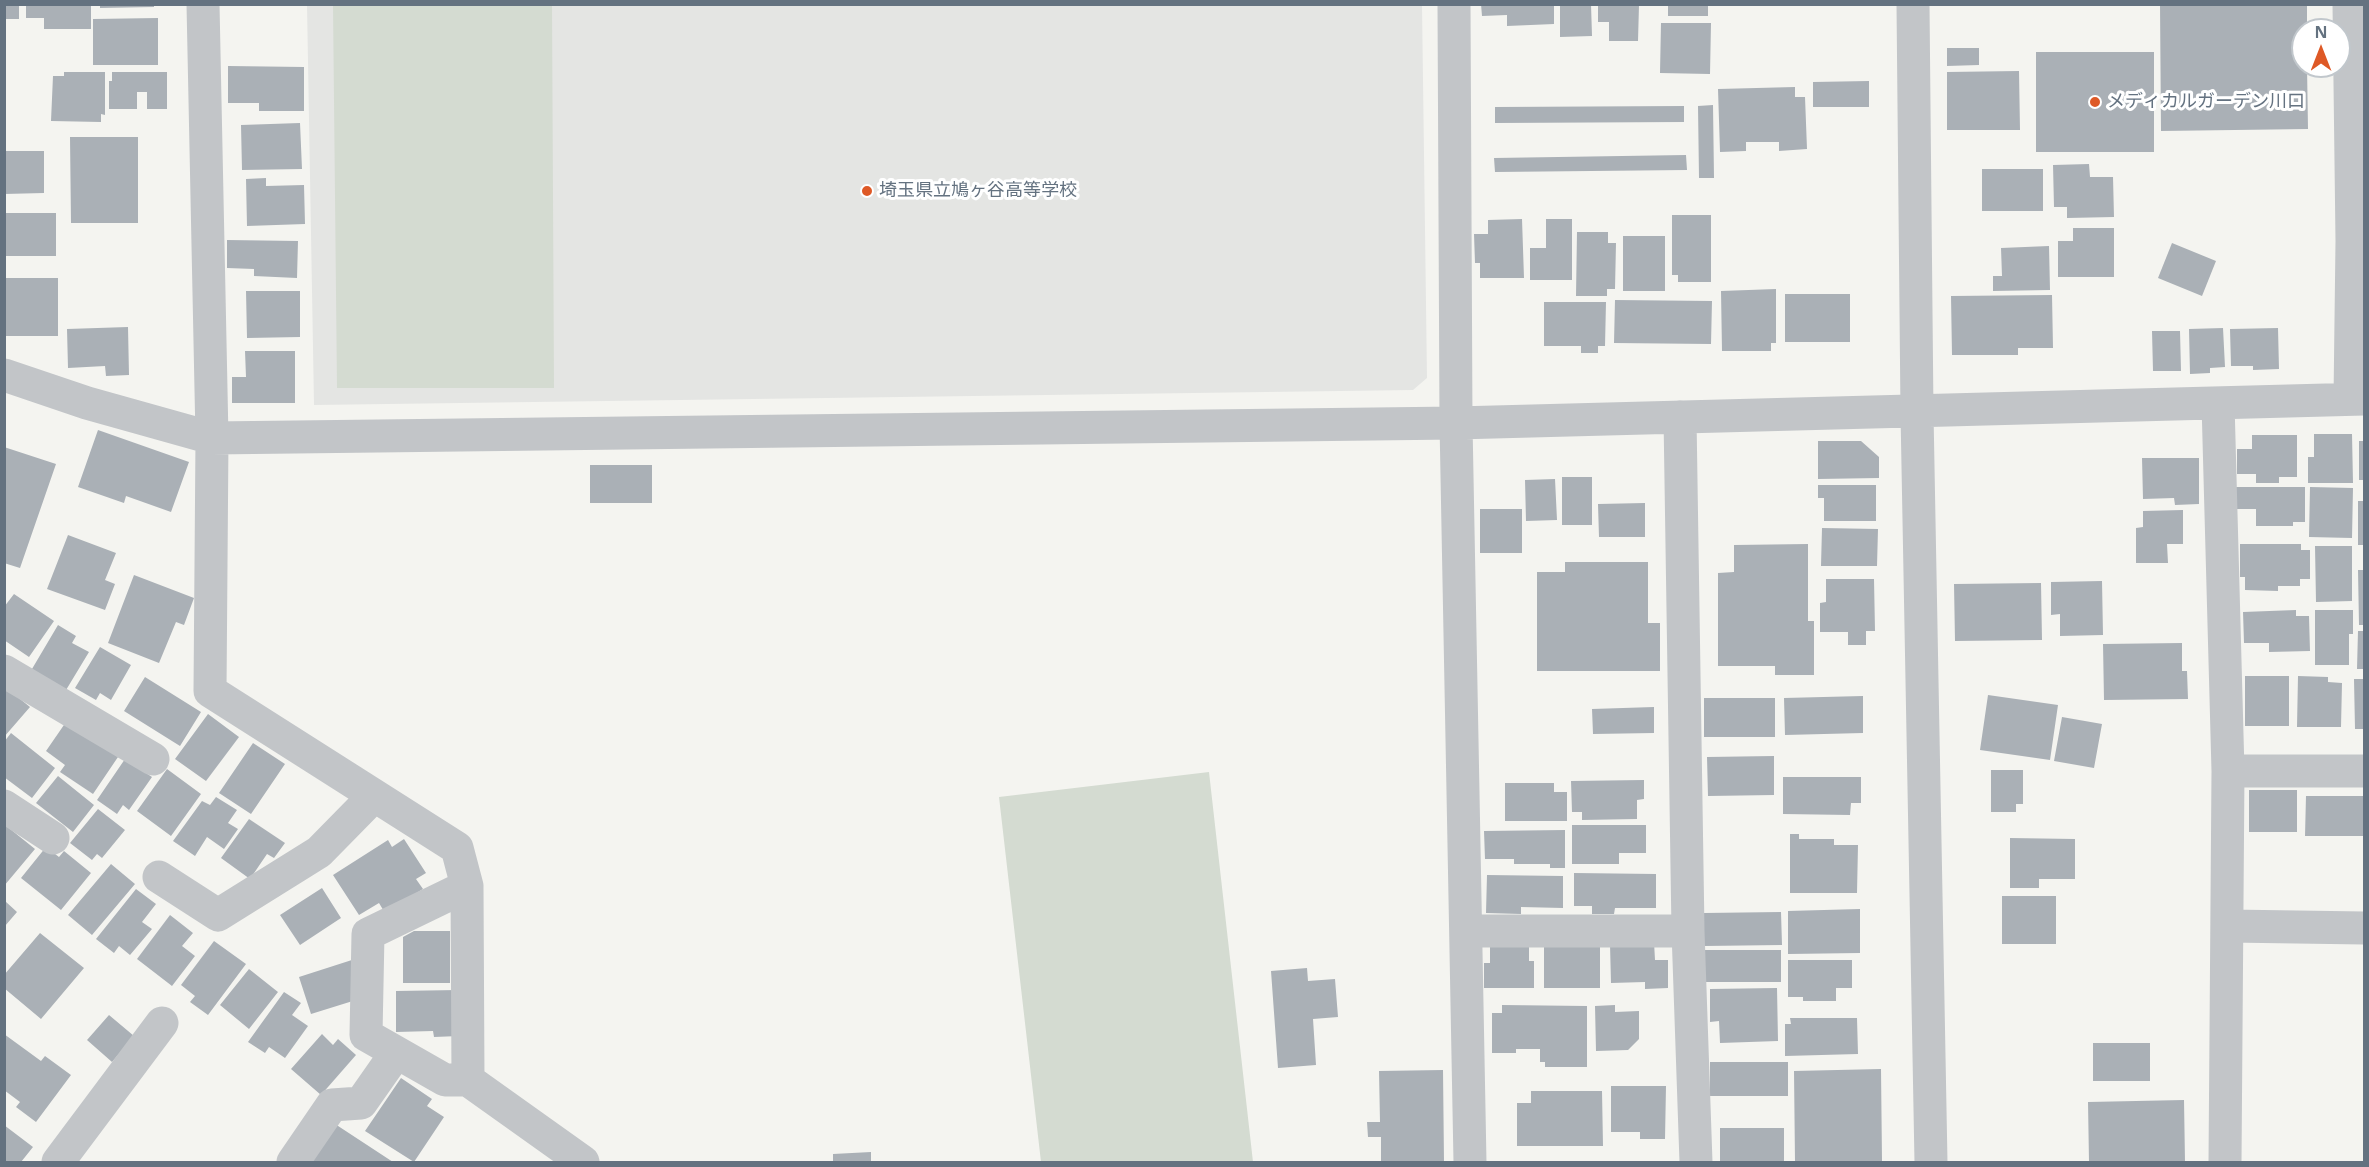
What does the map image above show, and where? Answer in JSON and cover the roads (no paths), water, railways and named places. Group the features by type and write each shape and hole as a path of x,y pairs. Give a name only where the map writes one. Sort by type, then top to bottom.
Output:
{"street":[{"path":"203,4 212,438 210,691 457,848 467,886 468,1080"},
{"path":"1454,4 1456,423 1470,1162"},
{"path":"1913,4 1917,413 1931,1162"},
{"path":"4,375 87,403 212,438 1456,423 1917,413 2357,399 2357,74 2349,4"},
{"path":"2218,403 2229,771 2225,1162"},
{"path":"1680,417 1688,930 1696,1162"},
{"path":"4,671 153,759"},
{"path":"2229,771 2364,771"},
{"path":"159,877 218,915 319,852 374,796"},
{"path":"4,806 53,838"},
{"path":"467,886 368,934 366,1035 445,1080 468,1080 583,1162"},
{"path":"2229,926 2364,927"},
{"path":"1466,930 1688,930"},
{"path":"58,1162 162,1023"},
{"path":"293,1162 332,1105 361,1103 396,1053"}],"place":[{"name":"メディカルガーデン川口","path":"2095,102"},
{"name":"埼玉県立鳩ヶ谷高等学校","path":"867,191"}]}
